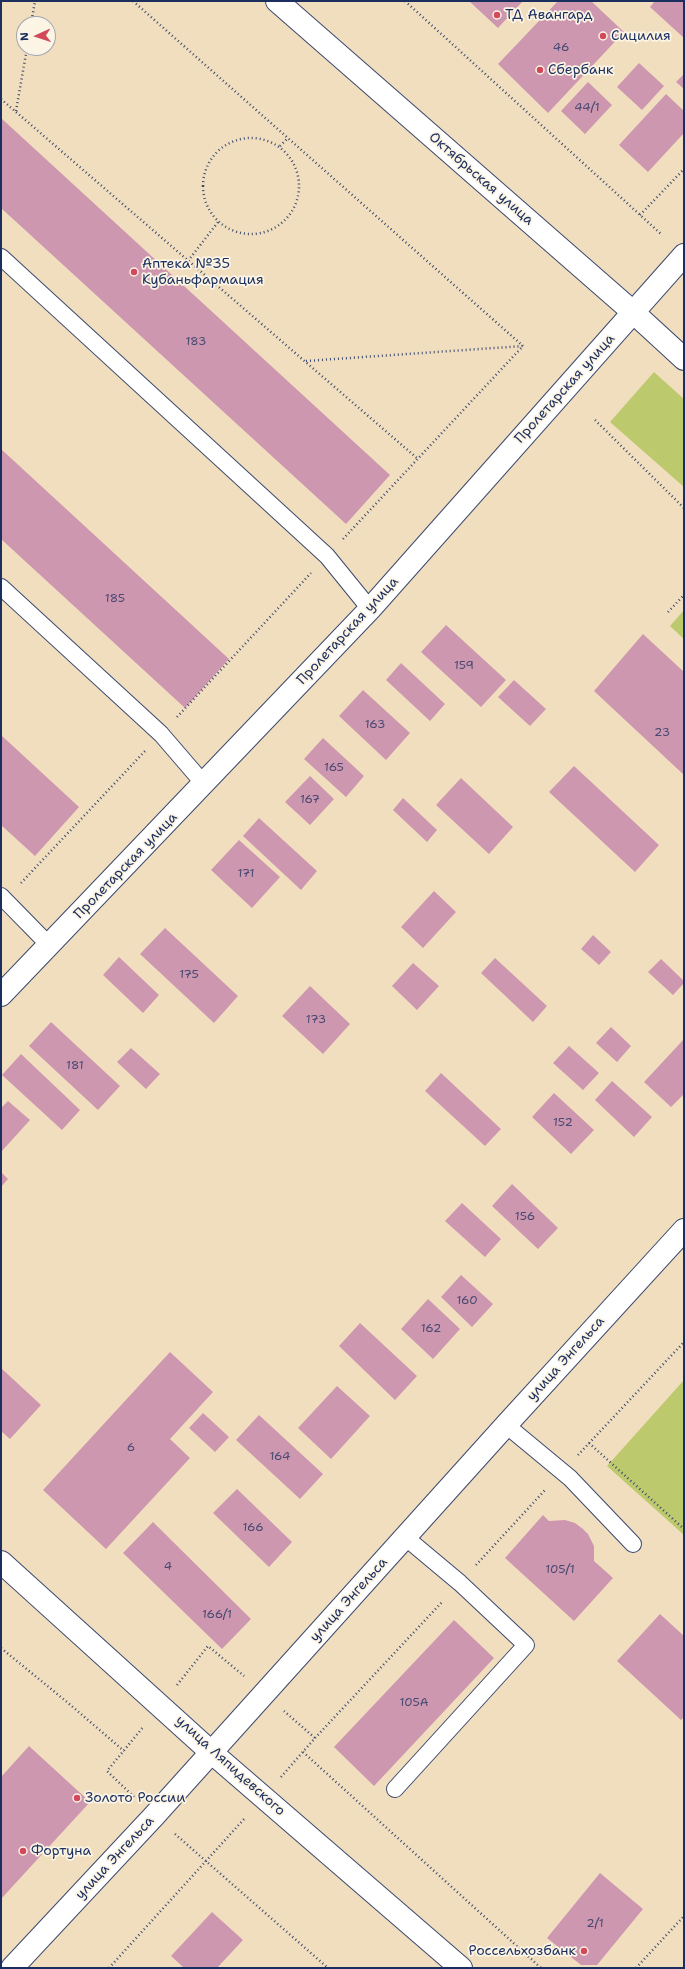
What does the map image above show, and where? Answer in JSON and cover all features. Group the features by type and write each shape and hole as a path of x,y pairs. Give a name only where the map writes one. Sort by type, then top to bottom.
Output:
{"street":[{"name":"Октябрьская улица","path":"277,1 634,313 684,359"},
{"name":"Пролетарская улица","path":"1,995 370,609 564,388 634,313 684,255"},
{"name":"улица Энгельса","path":"12,1968 154,1816 506,1425 684,1230"},
{"name":"улица Ляпидевского","path":"1,1562 161,1705 211,1752 461,1968"}],"lane":[{"path":"1,257 327,556 370,609"},
{"path":"1,587 161,734 204,784"},
{"path":"3,898 49,945"},
{"path":"506,1425 563,1472 633,1544"},
{"path":"395,1789 526,1645 460,1583 405,1537"}],"path":[{"path":"32,16 35,1"},
{"path":"133,1 523,346"},
{"path":"405,1 661,234"},
{"path":"16,112 26,56"},
{"path":"1,99 418,459"},
{"path":"253,137 267,140 280,146 293,160 299,178 298,198 290,216 272,230 254,235 234,232 218,222 209,211 202,193 206,165 215,153 226,144 239,138 253,137"},
{"path":"280,146 288,138"},
{"path":"640,216 684,169"},
{"path":"188,260 218,222"},
{"path":"305,361 523,346"},
{"path":"3,898 161,734 523,346"},
{"path":"595,420 684,508"},
{"path":"668,612 684,595"},
{"path":"316,1738 684,1342"},
{"path":"589,1443 684,1530"},
{"path":"1,1648 124,1751"},
{"path":"303,1752 542,1968"},
{"path":"108,1771 154,1816 328,1968"},
{"path":"109,1968 206,1862"},
{"path":"636,1968 684,1916"}],"green space":[{"path":"654,372 684,399 684,487 610,422"},
{"path":"684,610 684,639 670,626"},
{"path":"684,1380 684,1535 607,1466"}],"building":[{"name":"ТД Авангард","path":"469,1 523,1 498,28"},
{"path":"558,1 591,1 624,32 548,113 498,64"},
{"path":"655,1 684,2 684,38 650,7"},
{"path":"639,63 664,86 642,110 617,87"},
{"path":"684,74 684,89 676,82"},
{"path":"588,82 612,105 585,134 561,111"},
{"path":"666,94 684,111 684,133 648,172 619,145"},
{"path":"1,118 390,475 346,524 1,208"},
{"path":"1,449 229,659 185,708 1,539"},
{"path":"446,625 506,680 481,707 421,652"},
{"path":"643,634 684,672 684,775 594,691"},
{"path":"401,663 445,704 430,721 386,680"},
{"path":"514,680 546,709 530,726 498,697"},
{"path":"363,690 410,733 386,760 339,716"},
{"path":"1,735 79,807 35,856 1,825"},
{"path":"323,738 364,776 346,797 304,759"},
{"path":"574,766 659,845 635,872 549,792"},
{"path":"310,776 334,799 310,825 285,802"},
{"path":"461,778 513,827 489,854 436,805"},
{"path":"403,798 437,830 427,842 393,810"},
{"path":"259,818 317,871 301,890 243,836"},
{"path":"239,840 280,877 252,908 211,870"},
{"path":"434,891 456,912 423,948 401,927"},
{"path":"165,928 238,996 214,1023 140,954"},
{"path":"593,935 611,952 599,965 581,949"},
{"path":"119,957 159,995 143,1013 103,975"},
{"path":"495,958 547,1006 533,1022 481,973"},
{"path":"661,959 684,981 684,983 673,995 648,972"},
{"path":"413,963 439,986 417,1010 392,986"},
{"path":"310,986 350,1024 323,1054 282,1016"},
{"path":"51,1022 120,1086 98,1110 29,1046"},
{"path":"611,1027 631,1046 617,1062 596,1043"},
{"path":"684,1039 684,1094 671,1107 644,1082"},
{"path":"569,1046 599,1073 583,1090 553,1063"},
{"path":"131,1048 160,1074 146,1089 117,1062"},
{"path":"21,1054 80,1110 62,1130 2,1075"},
{"path":"441,1073 501,1129 485,1146 425,1091"},
{"path":"612,1081 652,1117 634,1137 595,1100"},
{"path":"554,1093 594,1130 571,1154 532,1117"},
{"path":"8,1101 30,1120 1,1152 1,1108"},
{"path":"1,1172 8,1179 1,1187"},
{"path":"512,1184 558,1228 538,1249 492,1206"},
{"path":"462,1203 501,1239 485,1257 445,1221"},
{"path":"461,1275 493,1304 472,1327 441,1297"},
{"path":"428,1299 460,1329 433,1359 401,1329"},
{"path":"360,1323 417,1376 395,1400 339,1346"},
{"path":"170,1352 213,1392 170,1439 190,1458 106,1549 43,1490"},
{"path":"1,1368 41,1405 10,1439 1,1431"},
{"path":"337,1386 370,1416 331,1459 298,1428"},
{"path":"203,1413 229,1437 215,1452 189,1428"},
{"path":"259,1415 323,1474 300,1499 236,1440"},
{"path":"237,1489 292,1542 269,1567 213,1513"},
{"path":"543,1515 549,1521 565,1520 575,1523 583,1529 588,1534 594,1546 594,1561 613,1578 574,1621 505,1558"},
{"path":"153,1522 251,1619 222,1649 123,1553"},
{"path":"660,1614 684,1636 684,1717 681,1720 617,1661"},
{"path":"454,1620 494,1658 374,1786 334,1747"},
{"name":"Фортуна","path":"29,1746 90,1802 1,1899 1,1777"},
{"path":"600,1873 643,1909 597,1965 581,1965 547,1938"},
{"path":"212,1912 243,1940 217,1968 184,1968 171,1956"}],"place":[{"name":"ТД Авангард","path":"497,15"},
{"name":"Сицилия","path":"603,36"},
{"name":"Сбербанк","path":"540,70"},
{"name":"Аптека №35 Кубаньфармация","path":"134,272"},
{"name":"Золото России","path":"77,1798"},
{"name":"Фортуна","path":"23,1851"},
{"name":"Россельхозбанк","path":"584,1951"}]}
